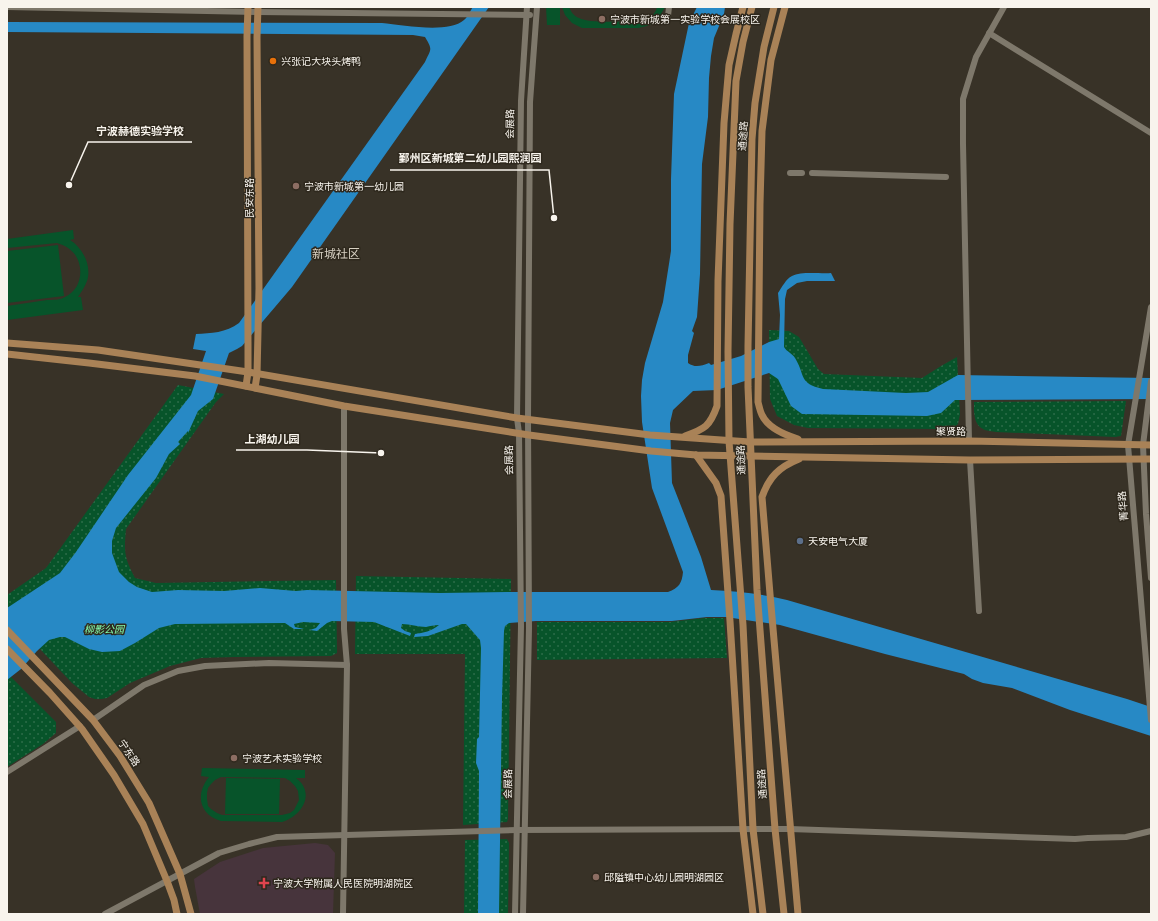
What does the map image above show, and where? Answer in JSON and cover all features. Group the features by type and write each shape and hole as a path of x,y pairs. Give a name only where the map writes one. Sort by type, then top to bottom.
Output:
{"main road":[{"path":"683,437 703,429 712,419 717,406 718,281 724,123 729,65 743,7"},
{"name":"通途路","path":"752,7 743,42 736,81 730,224 728,352 729,441 743,625 753,829 763,914"},
{"name":"通途路","path":"774,7 764,47 755,103 752,139 748,387 757,590 775,829 784,914"},
{"path":"785,7 771,60 762,131 757,381 758,402 762,415 770,425 789,436 807,441"},
{"name":"民安东路","path":"246,386 248,372 248,9"},
{"name":"民安东路","path":"255,388 257,375 259,288 258,13"},
{"name":"聚贤路","path":"7,343 98,350 226,370 248,372 257,375 517,418 650,435 750,442 969,441 1151,445"},
{"path":"7,354 194,376 344,406 529,435 676,454 803,458 970,460 1151,459"},
{"path":"696,455 716,483 721,496 743,829 753,914"},
{"path":"798,914 762,496 772,477 782,467 803,458"},
{"name":"宁东路","path":"7,630 93,720 120,756 149,803 180,874 191,914"},
{"path":"7,649 80,726 114,775 143,824 167,881 178,914"}],"street":[{"path":"7,7 248,9 258,13 536,15"},
{"name":"会展路","path":"515,914 521,626 519,433 517,418 521,101 527,7"},
{"name":"会展路","path":"523,914 529,628 528,419 530,102 537,7"},
{"path":"668,16 669,7"},
{"path":"969,441 963,99 976,57 1004,7"},
{"path":"989,33 1151,133"},
{"path":"790,173 802,173"},
{"path":"812,173 946,177"},
{"name":"菁华路","path":"1151,307 1128,445 1151,720"},
{"path":"1151,381 1143,445 1151,578"},
{"path":"343,914 347,665 344,629 344,406"},
{"path":"970,460 979,611"},
{"path":"93,720 144,685 178,671 205,666 269,663 347,665"},
{"path":"7,772 80,726"},
{"path":"105,914 219,853 276,837 517,830 790,829 1075,839 1126,837 1151,831"}],"shaded area":[{"name":"宁波大学附属人民医院明湖院区","path":"315,843 328,845 335,853 333,914 200,914 194,879 220,862 263,848"}],"green space":[{"path":"546,7 560,7 560,25 547,25"},
{"path":"562,7 569,7 574,15 584,20 607,22 645,20 653,15 657,7 665,7 657,21 647,26 638,28 582,28 572,23 565,15"},
{"path":"73,230 74,239 70,240 79,248 85,258 88,269 87,281 78,297 81,297 83,310 7,320 7,306 59,299 69,294 78,283 80,278 80,268 78,259 71,250 57,243 7,248 7,239"},
{"path":"58,245 64,296 7,303 7,251"},
{"path":"769,330 789,331 799,337 818,369 824,374 922,378 957,357 960,414 958,424 953,428 943,429 808,428 794,425 777,416 770,399"},
{"name":"柳影公园","path":"178,385 224,394 216,402 126,529 126,554 135,578 156,583 336,580 337,653 331,656 201,658 170,666 130,683 107,698 95,699 89,697 72,683 7,614 7,595 46,568"},
{"path":"1126,401 1121,436 1115,437 989,431 984,430 977,424 974,413 974,402"},
{"path":"356,576 511,579 507,822 463,825 465,654 355,654"},
{"path":"705,618 724,618 727,658 537,660 537,622 670,622"},
{"path":"7,673 56,722 56,733 43,744 7,767"},
{"path":"202,768 305,770 305,778 296,778 302,784 306,797 304,803 295,815 282,822 221,821 208,814 204,809 201,797 202,790 209,777 201,776","holes":["221,777 285,778 290,781 298,791 299,800 294,810 290,813 282,815 222,815 208,806 208,788 215,780"]},
{"path":"226,778 280,779 279,814 225,814"},
{"path":"507,839 509,843 508,914 464,914 465,840"}],"water":[{"path":"473,7 489,7 292,287 242,346 229,353 213,399 198,411 188,433 188,431 178,442 180,444 169,454 156,478 116,528 112,541 112,553 119,572 129,582 137,587 152,592 178,590 224,591 260,588 296,591 440,593 668,592 675,589 681,582 683,572 652,488 642,422 642,380 645,363 663,302 671,251 671,179 674,94 689,23 697,7 725,7 724,14 714,38 711,56 708,117 702,164 700,274 697,317 692,331 694,333 688,355 688,363 696,366 709,363 711,365 741,356 769,342 779,339 780,315 778,293 786,281 796,274 831,273 835,281 807,281 797,283 787,290 785,299 784,347 795,358 806,381 815,387 823,389 906,393 928,392 958,375 1151,378 1151,399 955,400 941,413 927,416 802,414 791,406 778,379 769,373 717,390 693,391 673,410 670,423 672,483 701,557 711,590 749,593 787,600 1127,699 1151,707 1151,736 1070,710 1012,688 983,683 964,674 780,625 726,617 707,617 672,621 536,621 509,623 505,626 504,631 499,914 478,914 479,771 476,763 477,739 479,737 481,648 480,640 466,624 462,624 428,636 414,637 415,634 433,629 439,625 426,627 402,624 401,628 411,633 410,636 374,622 332,621 317,631 310,630 316,628 320,623 303,622 294,624 295,627 304,629 294,629 285,623 175,624 159,628 120,651 102,652 89,649 65,637 60,637 49,640 21,669 7,680 7,608 60,573 76,552 128,475 191,395 206,351 193,349 196,334 224,331 239,323 425,62 429,54 430,47 425,37 413,35 7,32 7,22 382,23 437,28 447,27 464,20"}],"place":[{"name":"宁波市新城第一实验学校会展校区","path":"602,19"},
{"name":"兴张记大块头烤鸭","path":"273,61"},
{"name":"宁波赫德实验学校","path":"69,185"},
{"name":"宁波市新城第一幼儿园","path":"296,186"},
{"name":"鄞州区新城第二幼儿园熙润园","path":"554,218"},
{"name":"上湖幼儿园","path":"381,453"},
{"name":"天安电气大厦","path":"800,541"},
{"name":"宁波艺术实验学校","path":"234,758"},
{"name":"邱隘镇中心幼儿园明湖园区","path":"596,877"},
{"name":"宁波大学附属人民医院明湖院区","path":"264,883"}],"district":[{"name":"新城社区","path":"336,254"}]}
